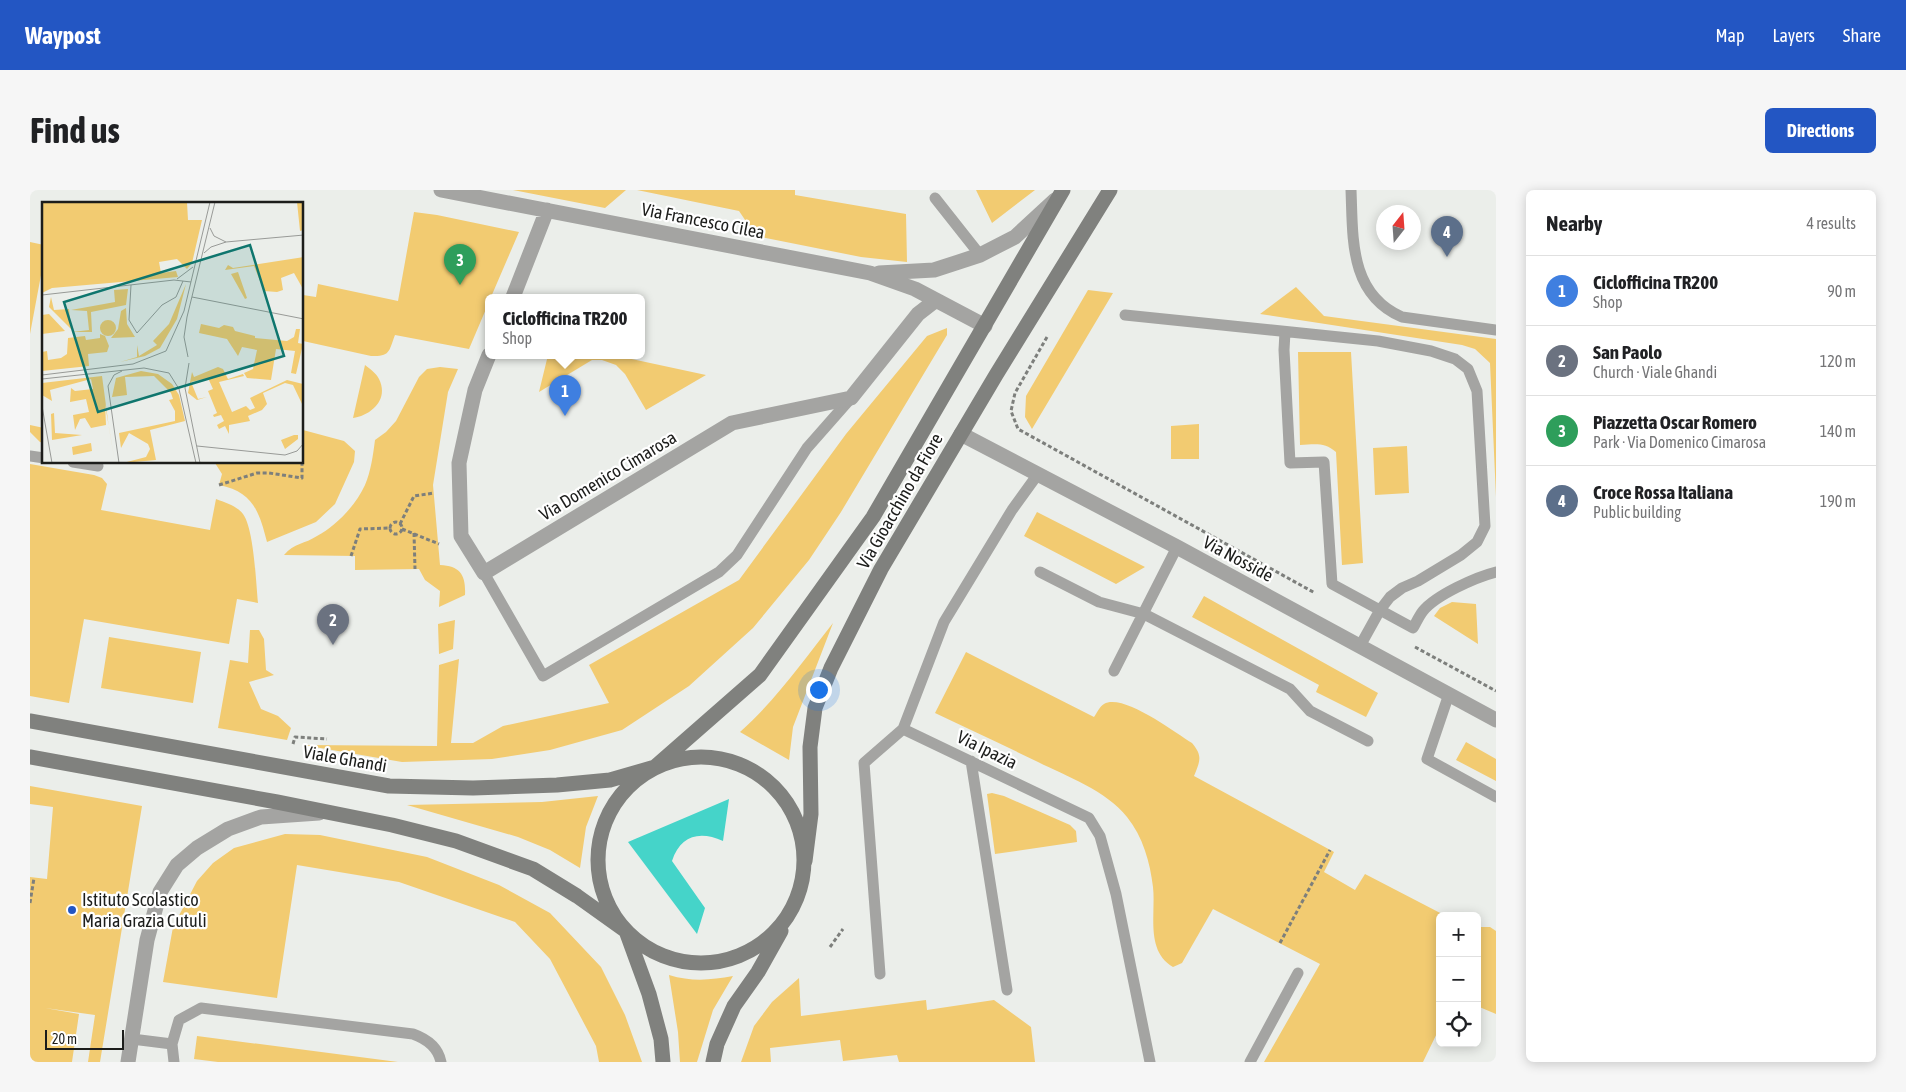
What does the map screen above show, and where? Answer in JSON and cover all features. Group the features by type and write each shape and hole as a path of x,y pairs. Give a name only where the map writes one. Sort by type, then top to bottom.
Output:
{"main road":[{"name":"Via Gioacchino da Fiore","path":"805,861 811,814 810,747 815,708 831,668 881,569 1110,190"},
{"name":"Via Gioacchino da Fiore","path":"655,767 760,675 873,517 1061,193"},
{"name":"Viale Ghandi","path":"30,721 389,786 473,788 557,785 610,780 683,758 714,757 743,765 768,781 788,804 801,831 805,861"},
{"path":"30,757 328,812 456,840 533,869 577,896 652,951 683,962 716,962 748,952 774,934 794,908"},
{"path":"655,767 632,783 614,803 602,828 598,855 600,883 610,908 626,931 649,994 661,1039 663,1062"},
{"path":"713,1062 717,1044 734,1006 758,972 794,908 802,885 805,861"}],"street":[{"name":"Via Francesco Cilea","path":"441,190 870,273"},
{"path":"1096,214 1115,190"},
{"path":"870,273 934,270 980,255 1015,237 1061,193"},
{"path":"513,294 547,210"},
{"path":"870,273 914,289 985,326"},
{"path":"852,398 918,314 936,300"},
{"path":"484,574 461,536 459,463 476,390 488,359"},
{"name":"Via Domenico Cimarosa","path":"484,574 732,423 852,398"},
{"name":"Via Nosside","path":"961,434 1177,547 1496,720"},
{"path":"128,1062 147,940 160,892 177,865 198,848 228,829 261,817 328,812"}],"lane":[{"path":"1351,190 1353,237 1357,263 1361,277 1369,291 1381,304 1391,312 1402,317 1496,330"},
{"path":"934,198 980,255"},
{"path":"1125,315 1378,341 1431,351 1454,359 1468,369 1477,391 1484,526 1476,542 1461,555 1418,581 1402,588 1390,597 1380,610 1360,646"},
{"path":"1285,332 1284,350 1290,463 1324,462 1332,584 1413,628 1422,611 1434,600 1481,576 1496,572"},
{"path":"484,574 544,676 719,572 737,555 807,448 852,398"},
{"path":"86,464 98,466"},
{"path":"880,974 864,763 903,729 944,622 1012,510 1038,474"},
{"path":"1114,671 1177,547"},
{"path":"1040,572 1099,602 1144,614 1290,690 1310,711 1368,741"},
{"path":"1449,694 1427,759 1496,798"},
{"name":"Via Ipazia","path":"903,729 1089,818 1100,836 1116,894 1150,1062"},
{"path":"971,761 1007,990"},
{"path":"1250,1062 1298,973"},
{"path":"174,1062 172,1044 179,1020 201,1008 413,1034 425,1039 434,1046 441,1062"},
{"path":"132,1038 172,1044"}],"path":[{"path":"1047,336 1015,393 1011,411 1018,429 1320,596"},
{"path":"219,485 257,473 302,478 302,464"},
{"path":"400,524 414,496 434,493"},
{"path":"351,556 360,529 390,528 394,523 400,524"},
{"path":"400,524 402,528 438,544"},
{"path":"390,528 391,532 396,534 400,533 402,528"},
{"path":"414,533 414,569"},
{"path":"1414,647 1496,691"},
{"path":"293,744 295,737 327,739"},
{"path":"1280,943 1330,850"},
{"path":"30,903 34,878"},
{"path":"830,946 842,929"}],"shaded area":[{"path":"513,190 626,190 605,208"},
{"path":"637,190 795,190 795,195 906,214 907,262 861,257 756,236 739,211"},
{"path":"976,190 1035,190 992,223"},
{"path":"414,212 519,232 492,294 485,294 485,311 469,349 395,335 386,354 371,356 304,341 304,295 316,297 318,284 398,301"},
{"path":"30,242 42,245 42,270 30,334"},
{"path":"1296,287 1324,316 1496,339 1496,497 1490,363 1475,349 1462,345 1260,314"},
{"path":"1088,290 1113,293 1032,429 1025,417 1026,396"},
{"path":"947,328 947,335 841,512 809,560 753,628 689,686 622,730 550,750 492,759 402,762 303,745 437,746 439,665 459,659 451,743 473,743 503,726 609,703 589,665 739,580 846,434 927,336"},
{"path":"1298,352 1351,352 1363,563 1342,565 1336,452 1324,445 1300,445"},
{"path":"547,359 632,359 706,375 646,410 625,374 616,365 602,360 592,360 539,392"},
{"path":"365,365 378,377 382,386 382,393 377,405 372,410 353,418"},
{"path":"440,367 458,369 448,392 433,485 440,565 453,567 461,573 465,595 439,607 440,591 425,580 419,569 355,570 355,556 284,555 292,548 324,532 351,507 367,480 372,463 375,440 396,421 419,377 427,369"},
{"path":"1199,424 1199,459 1171,459 1171,426"},
{"path":"30,425 42,428 42,442 40,442 30,432"},
{"path":"304,430 344,441 355,451 354,462 335,504 316,522 267,542 261,521 253,504 240,492 219,485 222,474 216,464 304,464"},
{"path":"1407,446 1409,493 1375,495 1373,448"},
{"path":"30,464 102,478 107,484 101,510 210,530 216,499 241,511 250,531 258,603 237,599 229,644 84,619 69,703 30,696"},
{"path":"1037,512 1145,567 1116,584 1024,536"},
{"path":"1204,596 1378,693 1366,717 1316,692 1319,685 1192,617"},
{"path":"1452,602 1476,604 1478,644 1434,616 1440,608"},
{"path":"455,620 453,649 439,654 438,624"},
{"path":"833,623 793,727 789,760 740,732 777,693"},
{"path":"250,630 259,630 264,639 266,670 274,675 249,682 261,709 278,716 291,728 287,740 218,728 230,660 248,663"},
{"path":"109,637 201,652 193,703 101,688"},
{"path":"966,652 1094,717 1099,708 1104,704 1112,702 1123,704 1148,715 1192,743 1199,755 1198,766 1194,776 1334,852 1324,872 1355,890 1365,874 1438,912 1436,912 1436,1035 1423,1062 1264,1062 1320,964 1213,909 1182,963 1173,967 1164,960 1155,942 1154,897 1148,859 1133,825 1119,808 1109,799 1085,785 935,713"},
{"path":"1466,742 1496,759 1496,781 1456,760"},
{"name":"Istituto Scolastico Maria Grazia Cutuli","path":"30,786 142,806 100,1062 88,1062 95,1015 45,1008 79,1014 72,1062 30,1062 30,877 47,879 53,807 30,804"},
{"path":"992,793 1004,796 1070,825 1076,831 1077,842 995,854 987,794"},
{"path":"598,796 586,827 580,868 550,850 518,837 407,805 542,802"},
{"path":"285,834 320,835 427,857 499,885 550,913 601,967 625,1015 642,1062 599,1062 596,1046 550,959 515,922 399,882 297,865 277,998 163,982 173,927 197,881 213,863 234,848"},
{"path":"1481,927 1490,927 1496,931 1496,1014 1481,1008"},
{"path":"669,975 701,980 733,976 713,1010 697,1062 680,1062 678,1032"},
{"path":"799,978 801,1016 926,1000 927,1010 994,1000 1031,1027 1035,1062 899,1062 897,1055 843,1061 840,1040 770,1048 771,1062 741,1062 754,1026 772,1002"},
{"path":"197,1036 398,1062 218,1062 194,1059"}],"water":[{"path":"729,799 723,841 706,836 692,838 680,846 672,861 705,908 697,934 628,842"}],"place":[{"name":"Croce Rossa Italiana","path":"1447,257"},
{"name":"Piazzetta Oscar Romero","path":"460,285"},
{"name":"Ciclofficina TR200","path":"565,416"},
{"name":"San Paolo","path":"333,645"},
{"name":"Istituto Scolastico Maria Grazia Cutuli","path":"72,910"}]}
